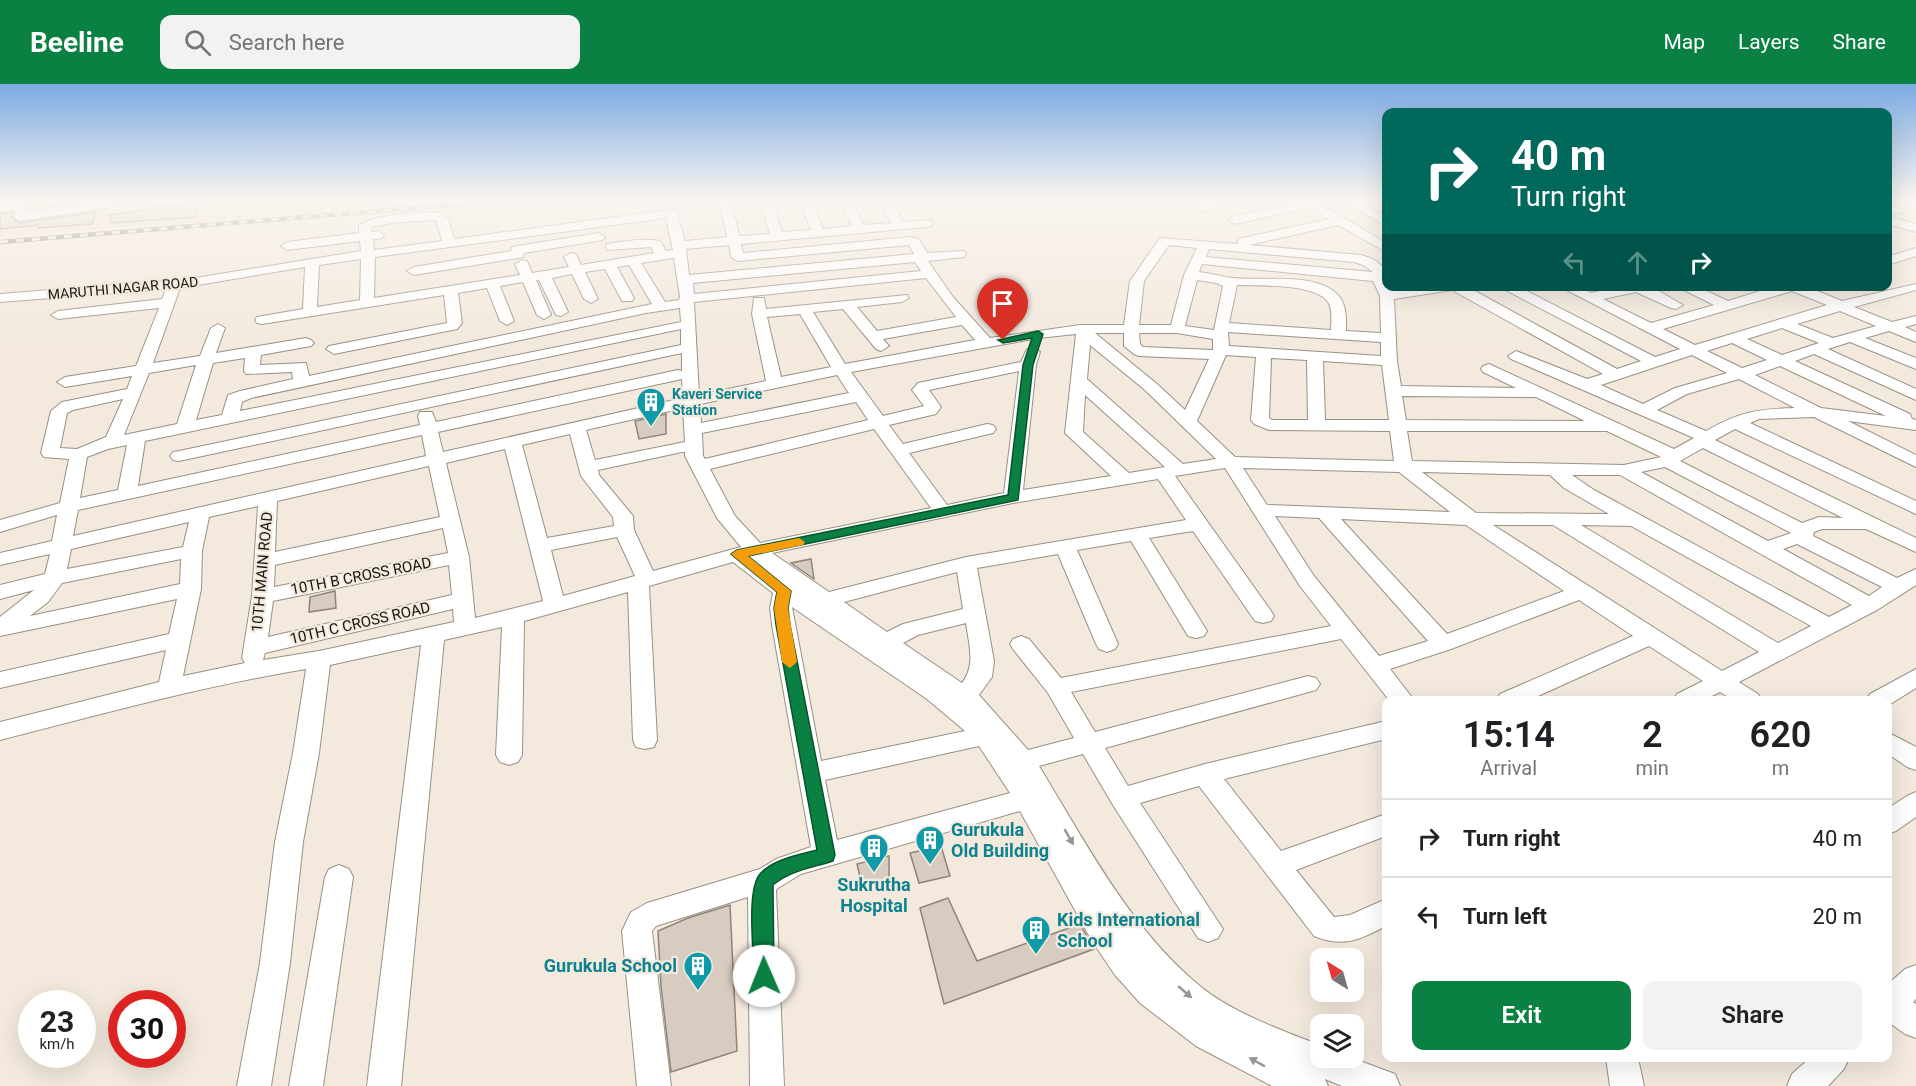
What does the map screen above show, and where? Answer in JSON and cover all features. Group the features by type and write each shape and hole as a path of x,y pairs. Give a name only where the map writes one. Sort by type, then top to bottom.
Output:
{"street":[{"path":"367,248 367,303"},
{"name":"MARUTHI NAGAR ROAD","path":"0,298 175,284 413,248"},
{"path":"457,248 464,262 470,286"},
{"path":"516,248 543,315"},
{"path":"414,271 537,248"},
{"path":"567,248 591,299"},
{"path":"657,248 661,255"},
{"path":"262,320 632,260 691,248"},
{"path":"736,248 742,274"},
{"path":"738,257 837,248"},
{"path":"916,248 929,274 986,343"},
{"path":"1160,248 1137,281 1131,329 1132,346 1139,351 1220,342 1338,334 1389,338"},
{"path":"1177,329 1191,275 1203,248"},
{"path":"1245,248 1361,260 1382,279"},
{"path":"1292,252 1312,248"},
{"path":"410,249 418,294"},
{"path":"683,249 683,279 688,281 958,254"},
{"path":"1892,259 1916,252"},
{"path":"632,260 661,306"},
{"path":"1197,260 1382,280"},
{"path":"310,312 312,262"},
{"path":"1892,262 1907,267"},
{"path":"608,263 627,298"},
{"path":"543,274 561,312"},
{"path":"104,444 421,380 759,291 929,274"},
{"path":"1191,275 1226,281 1316,288 1382,280"},
{"path":"889,279 911,313"},
{"path":"1892,280 1915,288"},
{"path":"685,403 678,375 678,349 688,281"},
{"path":"1188,422 1220,342 1230,285 1226,281"},
{"path":"491,282 507,321"},
{"path":"134,392 68,406 58,411 50,453 79,454 113,440 134,392 175,284"},
{"path":"1316,288 1334,298 1338,307 1338,334"},
{"path":"1586,385 1614,374 1840,306 1915,288"},
{"path":"334,349 424,333 454,324 450,289"},
{"path":"759,291 759,314 775,384"},
{"path":"1384,291 1389,362 1404,467 1471,519 1744,696"},
{"path":"1462,291 1614,374"},
{"path":"1515,291 1654,362"},
{"path":"1576,291 1916,462"},
{"path":"1589,298 1622,291"},
{"path":"1649,291 1676,305"},
{"path":"1694,291 1728,306"},
{"path":"1752,291 1761,295"},
{"path":"1650,328 1776,291"},
{"path":"1802,291 1916,337"},
{"path":"58,315 168,303"},
{"path":"759,314 847,304 966,320"},
{"path":"847,304 891,359"},
{"path":"230,418 234,399 246,394 661,306 683,310"},
{"path":"804,309 878,423 944,512"},
{"path":"683,310 689,322 685,403 687,468 716,526 784,591 949,704 984,736 1035,797 1156,966 1192,999 1255,1036 1383,1086"},
{"path":"873,336 911,313"},
{"path":"1644,410 1681,391 1741,374 1850,337 1916,320"},
{"path":"1783,323 1833,343"},
{"path":"185,428 218,328"},
{"path":"0,559 685,403 891,359 1038,334 1177,329 1264,352 1389,362"},
{"path":"1082,331 1074,433 1125,479"},
{"path":"1082,331 1151,387 1230,462 1307,581 1399,696"},
{"path":"424,333 421,380 424,404 459,557 465,627"},
{"path":"1013,497 1028,365 1038,334"},
{"path":"1850,337 1916,364"},
{"path":"1733,338 1916,424"},
{"path":"65,382 306,343"},
{"path":"179,456 678,349"},
{"path":"1815,349 1916,395"},
{"path":"253,351 252,371 300,366 301,382"},
{"path":"1264,352 1260,420 1269,425 1610,426"},
{"path":"1315,356 1317,426"},
{"path":"1516,356 1644,410 1916,546"},
{"path":"699,466 933,408 920,390 924,386 1028,365"},
{"path":"1489,369 1610,426 1800,533 1907,582"},
{"path":"0,526 69,506 678,375"},
{"path":"1078,380 1171,471 1198,524 1263,616"},
{"path":"1393,392 1538,393"},
{"path":"586,467 687,438 860,396"},
{"path":"0,731 250,670 319,659 513,617 746,553 1013,497 1171,471 1230,462 1555,471 1624,470 1670,458 1734,422 1757,414 1816,412 1916,424"},
{"path":"1734,422 1916,508"},
{"path":"577,428 586,467 598,487 623,516 624,530 642,581 645,740"},
{"path":"898,450 987,429"},
{"path":"127,494 137,437"},
{"path":"687,438 699,466 746,553 826,600 972,702 1023,761 1062,864 1114,948 1150,992 1199,1031 1271,1070 1311,1086"},
{"path":"512,442 555,605"},
{"path":"0,629 40,597 55,578 79,454"},
{"path":"1624,470 1869,605"},
{"path":"1555,471 1571,484 1829,626"},
{"name":"10TH MAIN ROAD","path":"250,670 256,647 263,596 268,498"},
{"path":"1259,510 1471,519 1635,520"},
{"path":"1324,512 1443,644"},
{"path":"169,688 190,589 192,551 200,514"},
{"path":"1557,520 1778,653"},
{"path":"265,561 450,521"},
{"path":"1767,548 1819,523 1873,525"},
{"path":"826,600 966,563 1198,524"},
{"path":"540,546 624,530"},
{"path":"1136,533 1196,631"},
{"path":"1065,546 1107,644"},
{"path":"0,592 55,578 192,551"},
{"name":"10TH B CROSS ROAD","path":"263,596 459,557"},
{"path":"965,697 980,677 983,661 966,563"},
{"path":"1693,696 1869,605 1907,582"},
{"path":"0,629 190,589"},
{"path":"784,591 781,608 783,625 826,855"},
{"path":"1374,666 1443,644 1581,592"},
{"name":"10TH C CROSS ROAD","path":"256,647 464,599"},
{"path":"886,642 911,629 975,614"},
{"path":"509,755 513,617"},
{"path":"1056,687 1346,631"},
{"path":"384,1086 433,635"},
{"path":"1517,696 1650,637"},
{"path":"0,680 179,639"},
{"path":"1021,644 1056,687 1122,798 1208,929"},
{"path":"254,1086 275,963 289,842 306,753 319,659"},
{"path":"1885,696 1916,678"},
{"path":"1023,761 1089,741 1308,684"},
{"path":"1122,798 1205,774 1382,731"},
{"path":"810,773 984,736"},
{"path":"1892,744 1916,760"},
{"path":"1205,774 1324,927 1332,932 1340,932 1382,914"},
{"path":"654,1086 637,931 641,921 647,916 766,879 796,863 1035,797"},
{"path":"1892,820 1916,803"},
{"path":"1276,866 1382,826"},
{"path":"306,1086 339,877"},
{"path":"766,879 762,889 767,1086"},
{"path":"1892,1000 1916,979"},
{"path":"1892,1007 1916,1023"},
{"path":"1623,1062 1626,1086"},
{"path":"1804,1086 1829,1062"}],"building":[{"name":"Kaveri Service Station","path":"666,414 666,434 639,439 635,421"},
{"path":"811,559 814,579 791,563"},
{"path":"335,591 336,608 309,612 310,597"},
{"name":"Gurukula Old Building","path":"941,846 950,876 919,883 910,853"},
{"name":"Sukrutha Hospital","path":"889,856 889,883 862,886 857,864"},
{"name":"Kids International School","path":"948,898 977,961 1080,924 1094,949 944,1004 920,908"},
{"name":"Gurukula School","path":"730,905 737,1051 671,1072 661,986 658,931 688,918"}],"slow traffic":[{"path":"790,662 781,608 784,591 737,554 799,542"}],"place":[{"name":"Kaveri Service Station","path":"651,428"},
{"name":"Gurukula Old Building","path":"930,866"},
{"name":"Sukrutha Hospital","path":"874,874"},
{"name":"Kids International School","path":"1036,956"},
{"name":"Gurukula School","path":"698,992"}],"route":[{"path":"764,976 762,889 766,879 796,863 826,855 783,625 781,608 784,591 737,554 1013,497 1028,365 1038,334 1003,340"}]}
